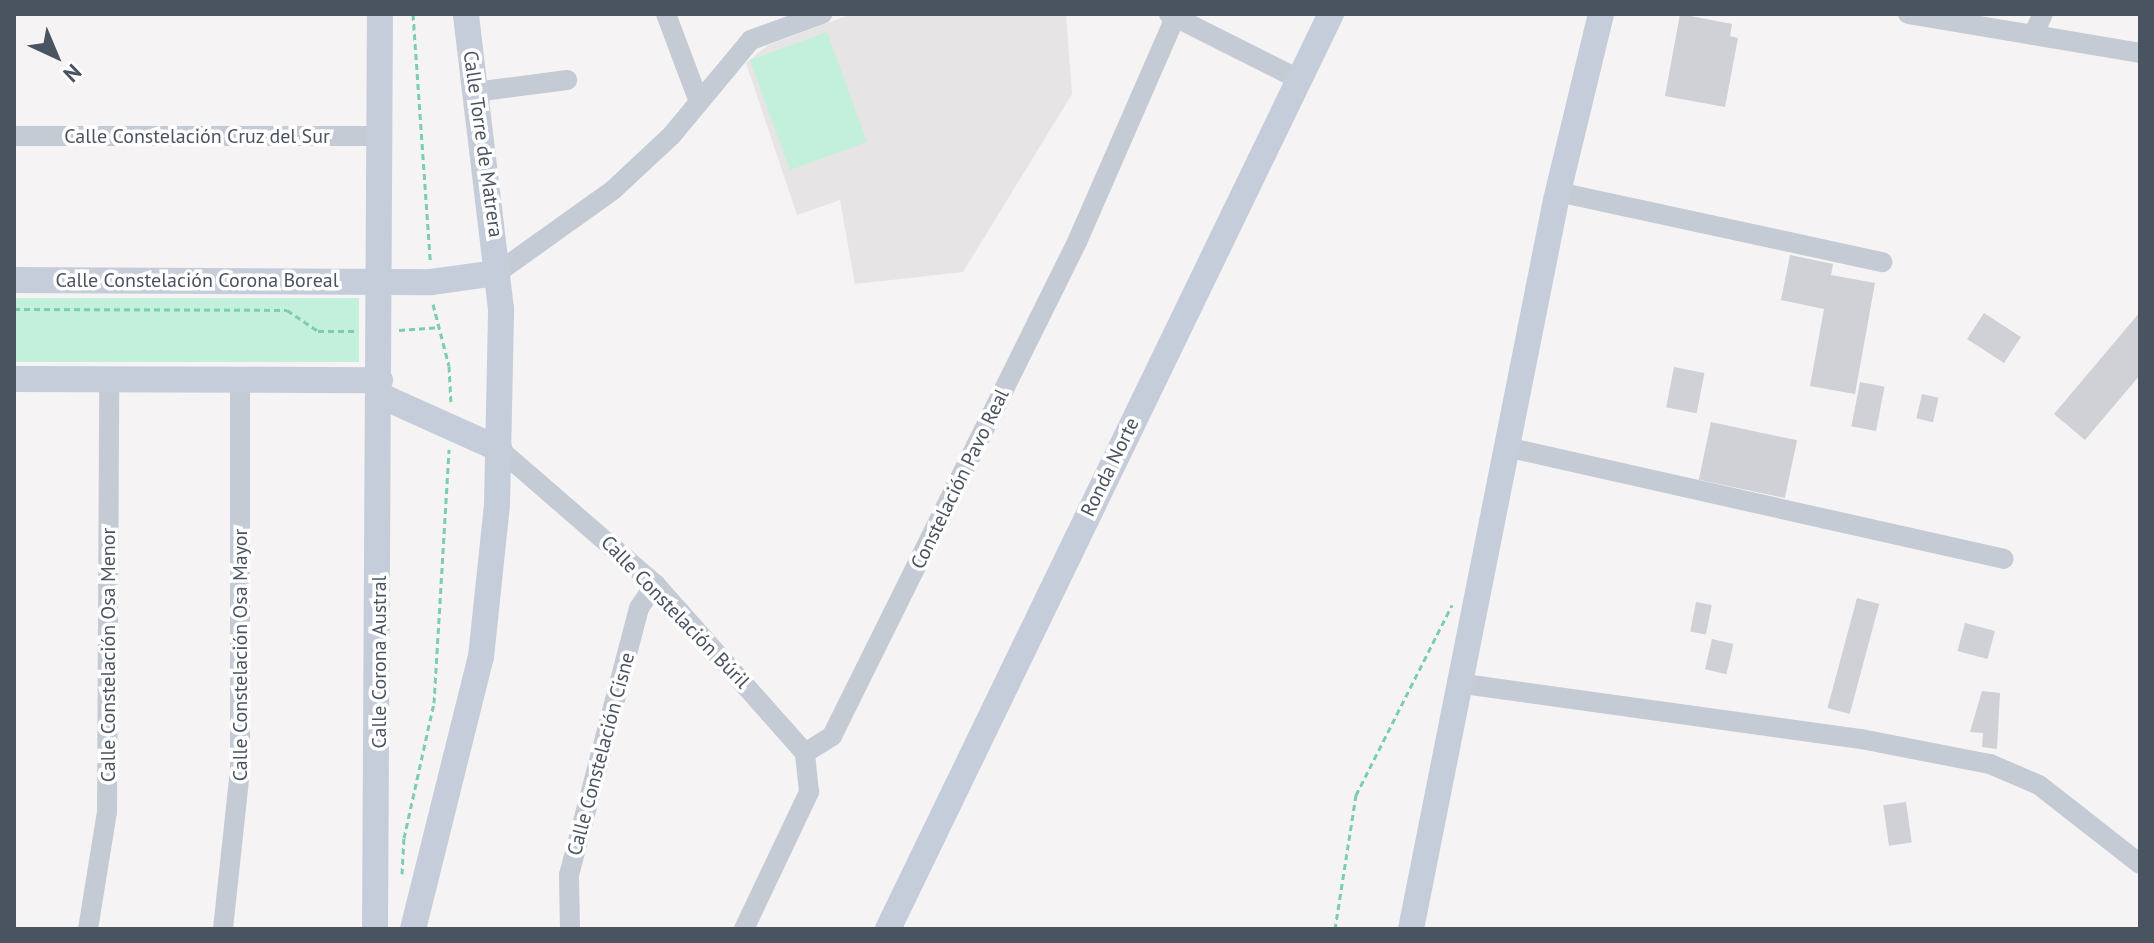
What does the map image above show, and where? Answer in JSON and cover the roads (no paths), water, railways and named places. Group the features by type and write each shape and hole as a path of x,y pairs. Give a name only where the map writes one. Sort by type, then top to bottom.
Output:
{"street":[{"name":"Calle Corona Austral","path":"375,929 380,14"},
{"name":"Calle Torre de Matrera","path":"466,14 497,273 503,388 499,449"},
{"path":"666,14 698,99"},
{"path":"497,273 613,190 671,136 744,45 782,20 822,14"},
{"name":"Ronda Norte","path":"888,926 1331,14"},
{"path":"1411,929 1457,683 1558,192 1601,14"},
{"path":"1908,14 2140,53"},
{"path":"2033,35 2043,14"},
{"path":"1180,17 1298,79"},
{"name":"Constelación Pavo Real","path":"805,753 832,736 1077,242 1180,17"},
{"path":"475,92 567,80"},
{"name":"Calle Constelación Cruz del Sur","path":"14,136 381,136"},
{"path":"1558,192 1883,262"},
{"name":"Calle Constelación Corona Boreal","path":"14,280 380,280 497,273"},
{"path":"14,379 240,379 380,388 499,449 481,657 413,929"},
{"name":"Calle Constelación Osa Menor","path":"88,929 108,781 109,379"},
{"name":"Calle Constelación Osa Mayor","path":"223,929 240,770 240,379"},
{"path":"1506,447 2004,559"},
{"name":"Calle Constelación Búril","path":"499,449 655,584 805,753"},
{"name":"Calle Constelación Cisne","path":"570,929 569,875 639,608 655,584"},
{"path":"1457,683 1861,739 1990,764 2039,785 2140,864"},
{"path":"744,929 809,792 805,753"}]}
